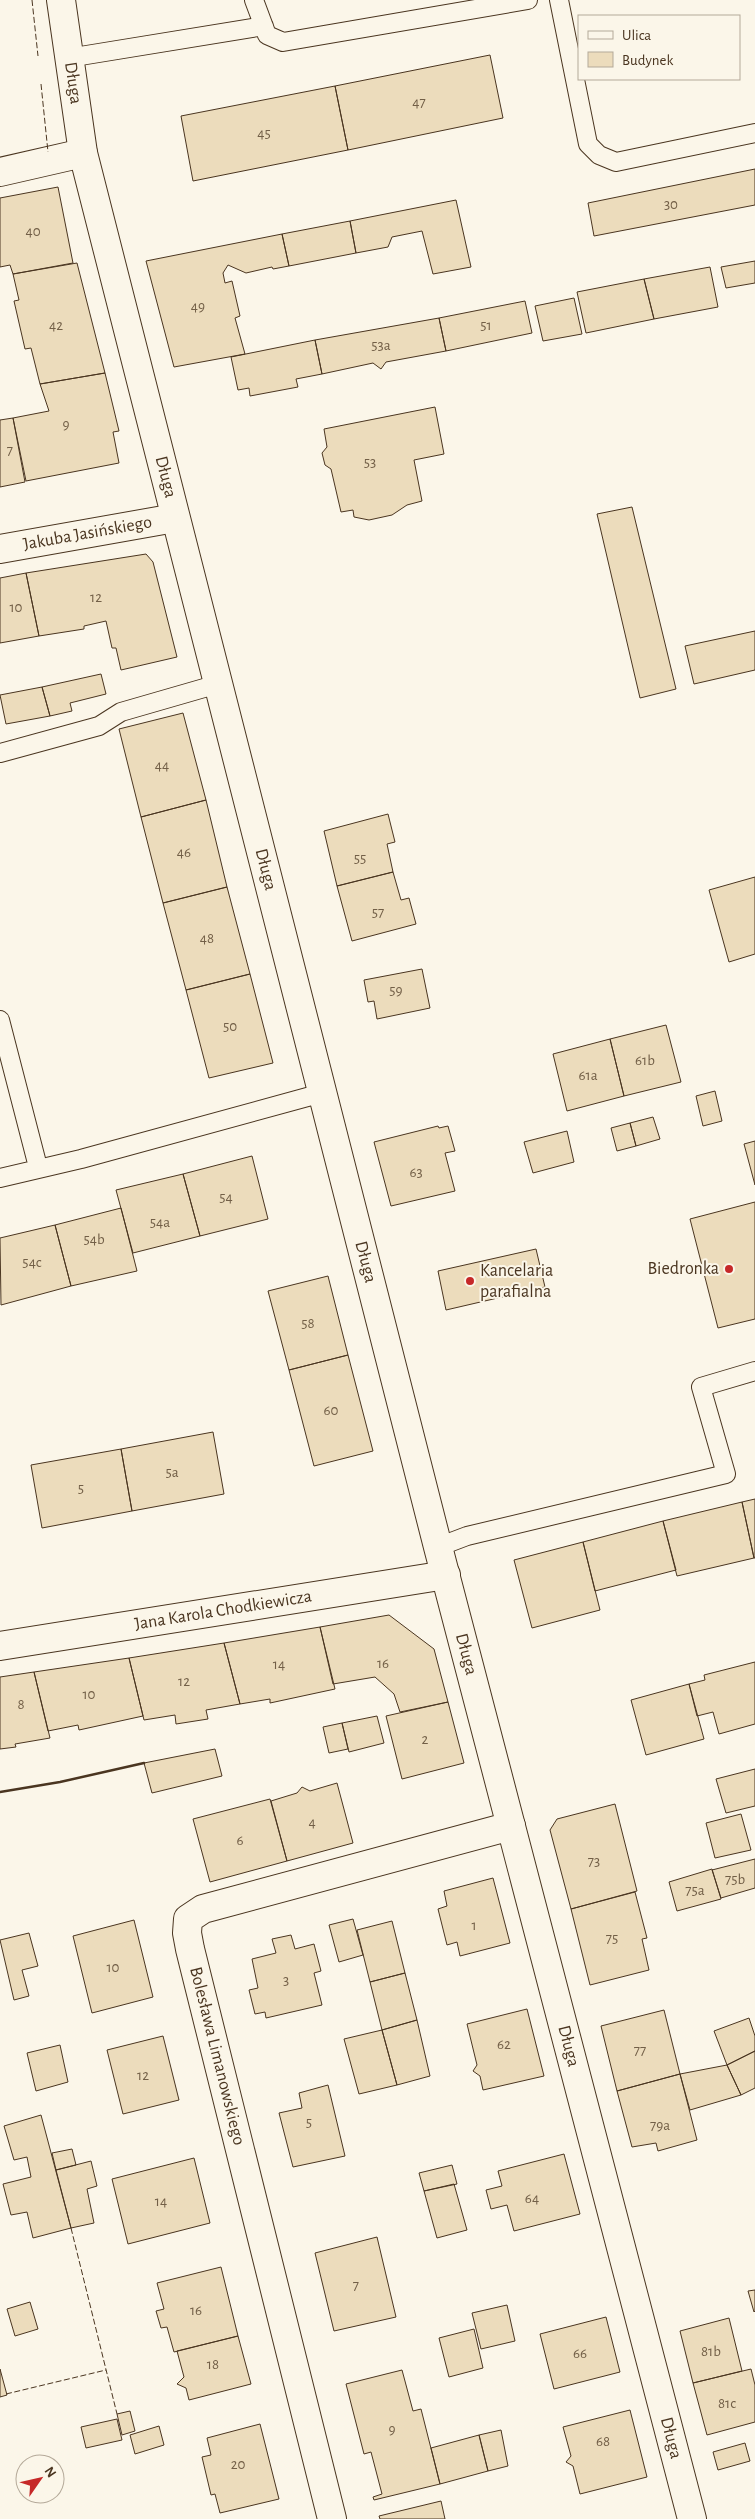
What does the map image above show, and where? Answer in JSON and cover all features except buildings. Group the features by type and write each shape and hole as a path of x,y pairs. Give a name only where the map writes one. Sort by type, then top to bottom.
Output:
{"street":[{"name":"Długa","path":"61,0 83,153 438,1547 692,2519"},
{"path":"0,172 83,153"},
{"name":"Jakuba Jasińskiego","path":"0,549 175,518"},
{"name":"Jana Karola Chodkiewicza","path":"0,1646 446,1575"},
{"name":"Bolesława Limanowskiego","path":"332,2519 190,1949 187,1933 188,1919 204,1909 511,1826"}],"lane":[{"path":"254,0 267,35 283,42 528,0"},
{"path":"559,0 588,144 599,155 616,162 755,133"},
{"path":"68,58 264,26"},
{"path":"0,753 99,726 121,712 218,684"},
{"path":"0,1020 38,1168"},
{"path":"0,1178 81,1159 322,1093"},
{"path":"438,1547 467,1536 726,1474 701,1387 755,1371"}],"fence":[{"path":"32,0 38,56"},
{"path":"41,84 48,152"},
{"path":"71,2228 117,2414"},
{"path":"6,2394 106,2370"}],"wall":[{"path":"0,1792 60,1782 144,1763"}],"place":[{"name":"Biedronka","path":"729,1269"},
{"name":"Kancelaria parafialna","path":"470,1281"}]}
